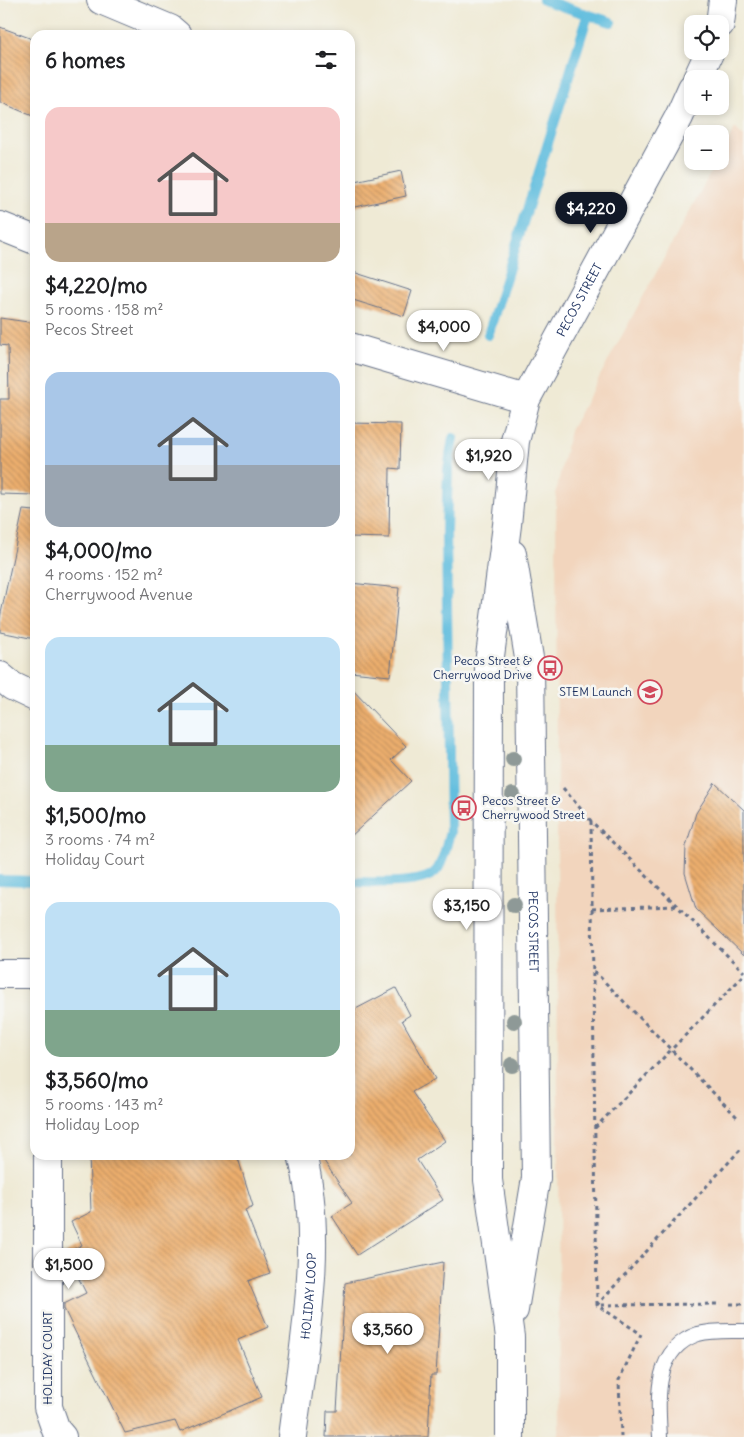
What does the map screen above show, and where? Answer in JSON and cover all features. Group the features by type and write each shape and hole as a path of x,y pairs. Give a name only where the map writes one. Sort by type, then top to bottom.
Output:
{"street":[{"path":"101,0 171,30"},
{"path":"721,15 723,0"},
{"name":"PECOS STREET","path":"510,1437 510,1337 488,1180 489,664 508,525 515,441 526,398 684,106"},
{"path":"2,231 30,239"},
{"path":"355,348 526,398"},
{"name":"PECOS STREET","path":"508,525 530,664 536,1178 510,1337"},
{"path":"0,676 12,686 30,695"},
{"path":"0,974 30,974"},
{"name":"HOLIDAY COURT","path":"48,1160 48,1407 56,1430 62,1437"},
{"name":"HOLIDAY LOOP","path":"292,1437 311,1280 312,1221 303,1160"}],"lane":[{"path":"660,1437 658,1406 665,1362 681,1342 699,1334 744,1331"}],"path":[{"path":"562,787 591,821 744,974 595,1128"},
{"path":"591,821 597,1305"},
{"path":"592,909 677,906"},
{"path":"593,970 738,1118"},
{"path":"597,1305 740,1150"},
{"path":"597,1305 744,1304"},
{"path":"597,1305 641,1334 619,1380 621,1437"}],"shaded area":[{"name":"STEM Launch","path":"735,128 744,137 744,1437 559,1437 556,491 570,431 712,170 729,170 729,139"}],"building":[{"path":"0,27 30,38 30,115 0,102"},
{"path":"401,171 406,196 355,207 355,181"},
{"path":"355,273 412,291 404,316 355,301"},
{"path":"0,318 30,322 30,495 0,494 0,399 9,399 8,346 0,345"},
{"path":"355,423 401,424 400,469 390,468 389,538 355,537"},
{"path":"23,510 30,511 30,638 0,632 0,618"},
{"path":"355,584 399,588 390,676 355,672"},
{"path":"355,692 406,746 391,760 411,781 355,832"},
{"path":"715,783 744,810 744,955 696,909 685,873 686,846 696,813"},
{"path":"396,988 410,1015 402,1020 435,1079 412,1092 445,1141 417,1160 443,1200 357,1255 332,1216 352,1203 323,1160 355,1160 355,1009"},
{"path":"89,1160 239,1160 253,1206 245,1210 270,1273 248,1281 268,1327 238,1340 262,1397 180,1432 175,1421 125,1433 64,1309 64,1304 86,1293 66,1253 82,1245 71,1222 91,1212"},
{"path":"443,1262 436,1375 431,1375 428,1437 326,1437 327,1411 337,1411 345,1283"}],"waterway":[{"path":"543,0 611,22"},
{"path":"488,335 588,15"},
{"path":"355,882 395,882 428,876 438,869 450,832 446,530 448,470 453,438"},
{"path":"0,880 30,881"}],"place":[{"name":"Pecos Street & Cherrywood Drive","path":"550,668"},
{"name":"STEM Launch","path":"650,692"},
{"name":"Pecos Street & Cherrywood Street","path":"464,808"}]}
